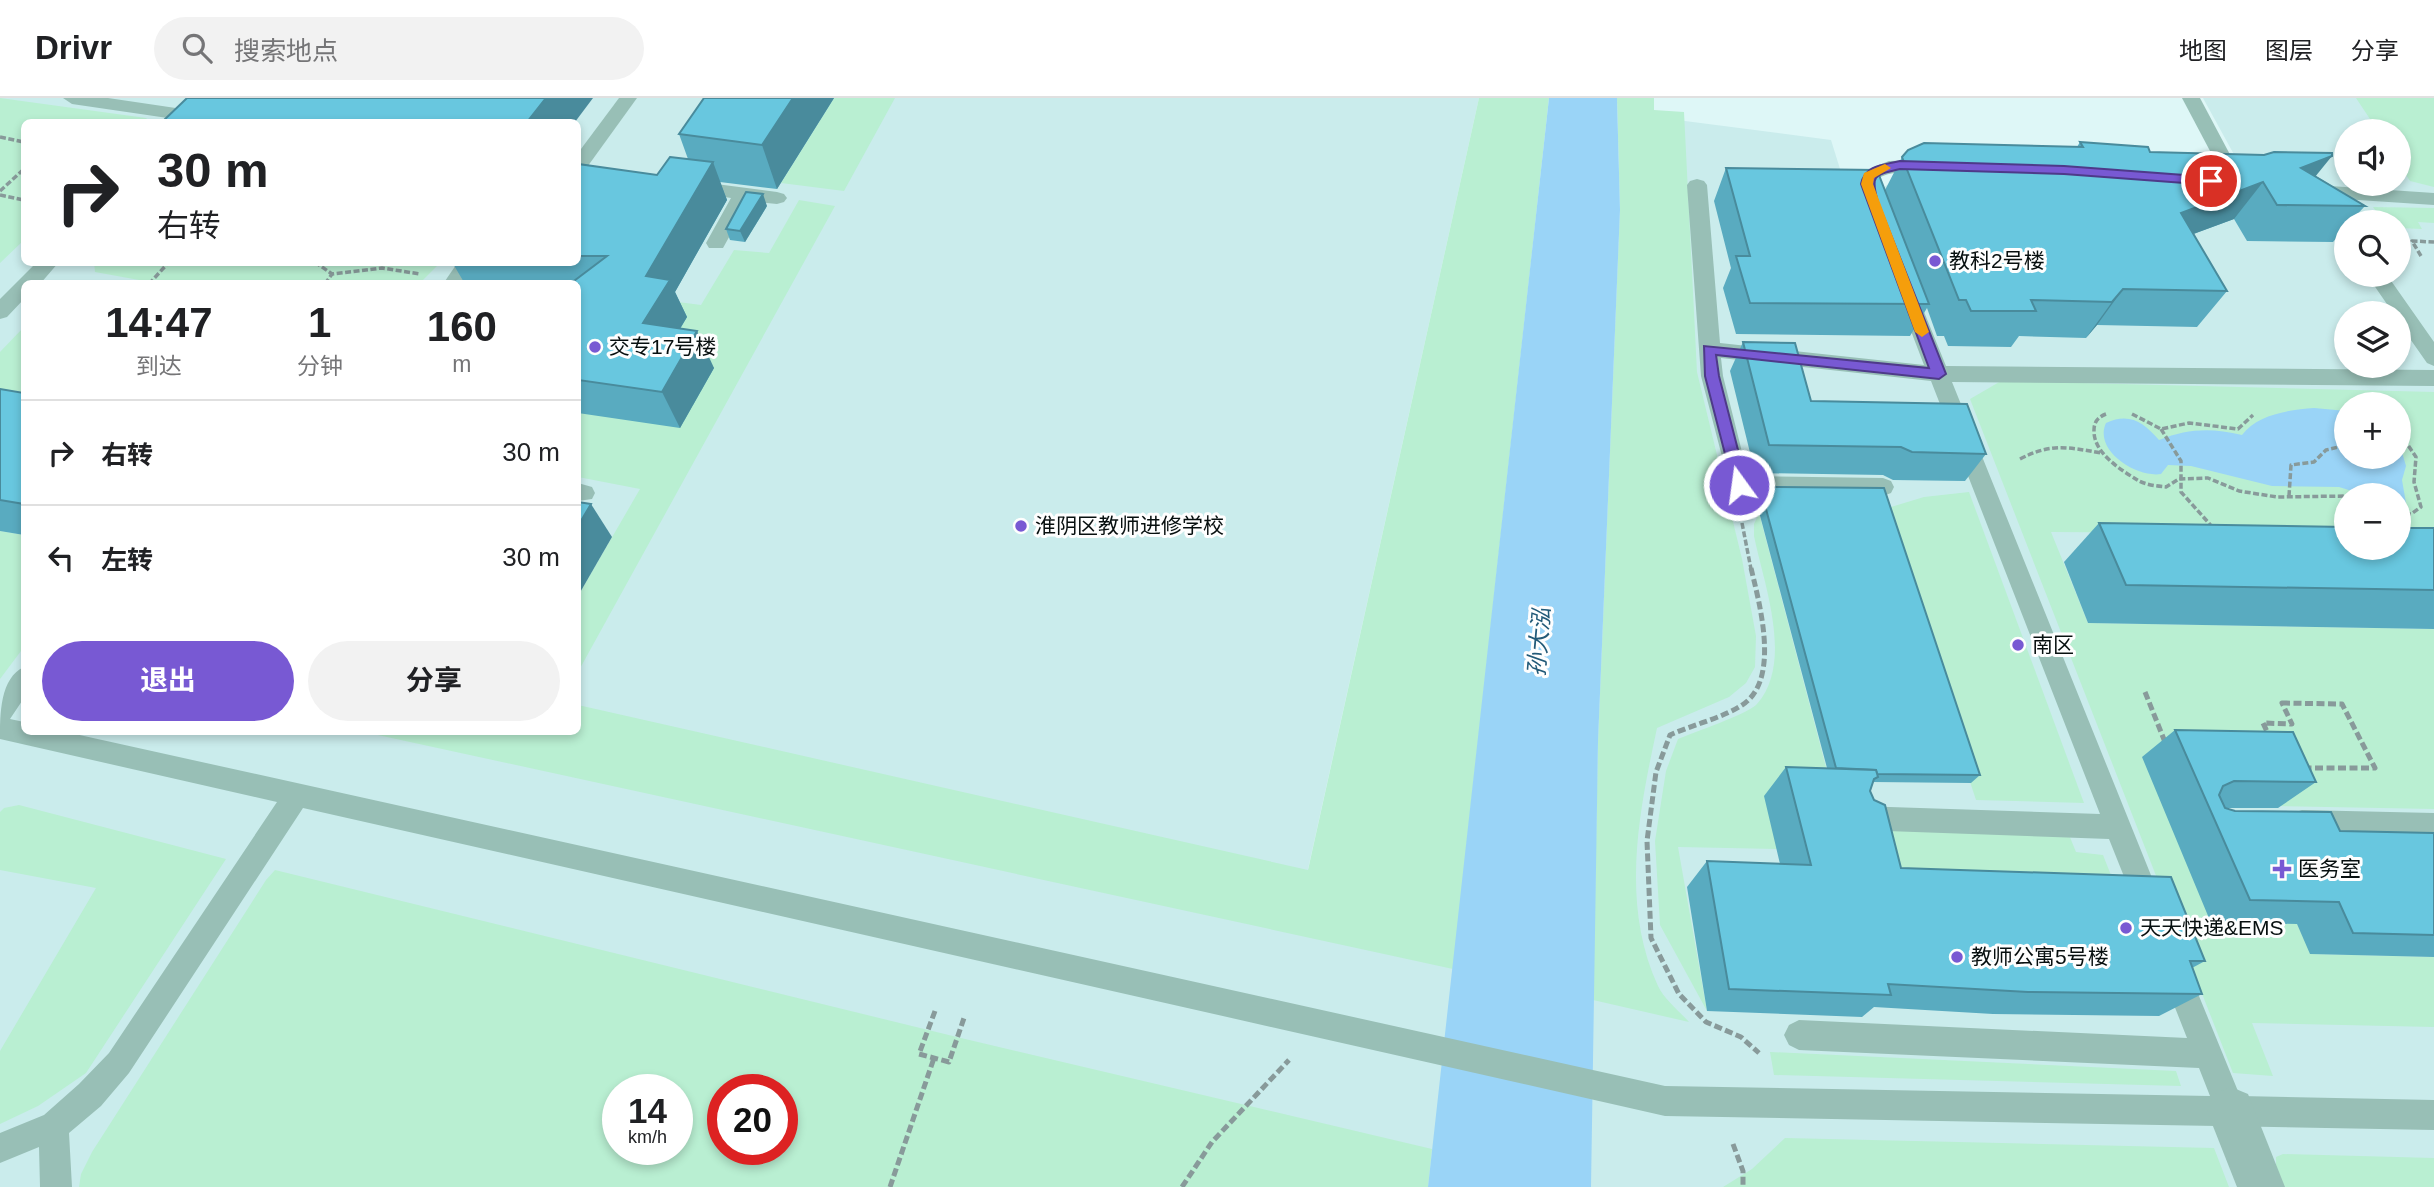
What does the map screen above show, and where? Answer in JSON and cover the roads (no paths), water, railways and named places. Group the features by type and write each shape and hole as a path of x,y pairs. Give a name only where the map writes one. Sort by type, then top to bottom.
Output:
{"street":[{"path":"2231,1111 2261,1187"}],"lane":[{"path":"72,98 198,115"},
{"path":"582,171 628,98"},
{"path":"2191,98 2236,183 2211,181"},
{"path":"1877,214 1867,184 1868,176 1876,170 1900,165 1955,167"},
{"path":"677,185 777,198"},
{"path":"1697,186 1712,376 1739,485 1882,487"},
{"path":"2338,210 2330,192 2434,199"},
{"path":"716,243 743,194"},
{"path":"33,280 45,266"},
{"path":"1899,274 2158,928"},
{"path":"2385,287 2434,358"},
{"path":"0,312 21,290"},
{"path":"1709,349 1939,374 2434,378"},
{"path":"0,713 21,682"},
{"path":"0,728 21,733"},
{"path":"31,735 1665,1101 2434,1115"},
{"path":"0,1149 54,1126 90,1095 119,1063 297,795"},
{"path":"1859,818 2118,827"},
{"path":"2280,822 2434,825"},
{"path":"2168,953 2231,1111"},
{"path":"1800,1035 2208,1054"},
{"path":"54,1126 56,1187"}],"water":[{"name":"孙大泓","path":"1549,98 1617,98 1620,210 1598,742 1591,1187 1428,1187"},
{"path":"2314,408 2334,410 2334,469 2405,469 2403,483 2334,483 2334,487 2272,486 2191,466 2168,465 2161,474 2151,474 2140,472 2120,461 2111,452 2104,433 2106,423 2129,419 2142,424 2159,440 2200,430 2242,435 2256,422 2285,412"}],"place":[{"name":"教科2号楼","path":"1935,261"},
{"name":"交专17号楼","path":"595,347"},
{"name":"淮阴区教师进修学校","path":"1021,526"},
{"name":"南区","path":"2018,645"},
{"name":"医务室","path":"2282,869"},
{"name":"天天快递&EMS","path":"2126,928"},
{"name":"教师公寓5号楼","path":"1957,957"}]}
